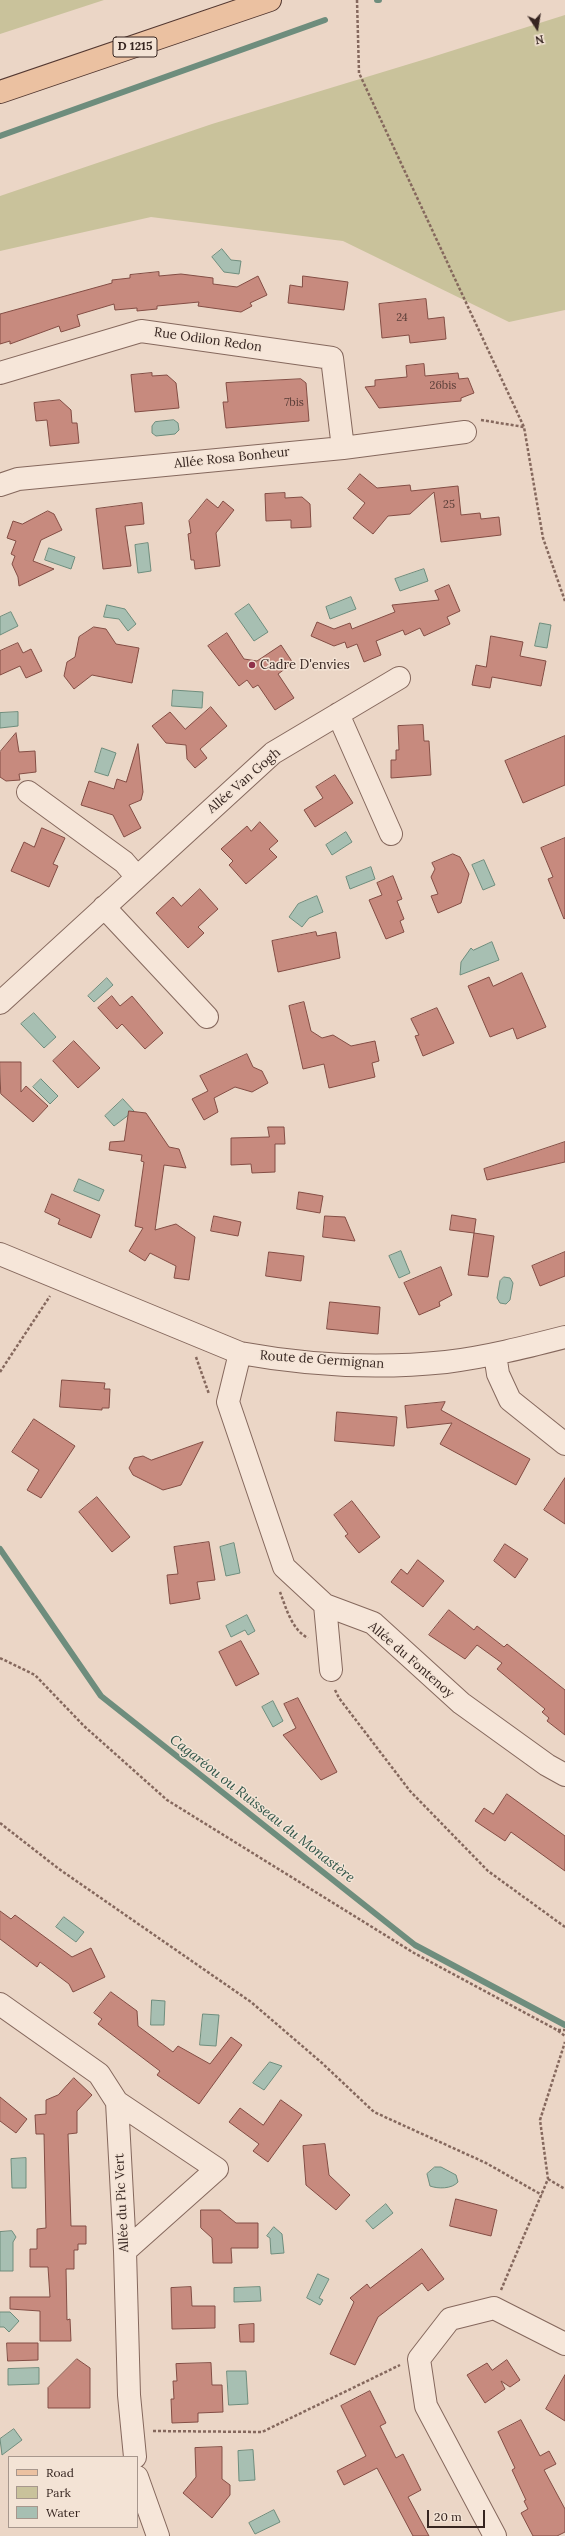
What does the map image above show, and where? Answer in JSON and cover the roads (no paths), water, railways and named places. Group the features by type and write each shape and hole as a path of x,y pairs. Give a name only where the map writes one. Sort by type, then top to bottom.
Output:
{"main road":[{"name":"D 1215","path":"0,92 270,0"}],"street":[{"name":"Rue Odilon Redon","path":"0,373 141,331 332,358 343,448"},
{"name":"Allée Rosa Bonheur","path":"0,485 18,479 343,448 465,432"},
{"name":"Allée Van Gogh","path":"0,1003 273,753 400,678"},
{"path":"338,714 391,834"},
{"path":"28,792 124,862 137,877"},
{"path":"104,907 207,1017"},
{"name":"Route de Germignan","path":"0,1254 240,1353 270,1358 387,1365 446,1362 495,1354 565,1337"},
{"name":"Allée du Fontenoy","path":"240,1353 228,1402 284,1567 325,1605 373,1624 461,1703 547,1765 565,1775"},
{"path":"495,1354 498,1374 510,1400 565,1444"},
{"path":"325,1605 332,1677"},
{"name":"Allée du Pic Vert","path":"0,2004 99,2074 117,2102 125,2251 129,2396 135,2456"},
{"path":"117,2102 217,2169 125,2251"},
{"path":"495,2536 426,2406 419,2359 450,2319 494,2308 565,2344"},
{"path":"138,2480 158,2536"}],"water":[{"path":"222,249 231,260 241,261 239,274 224,272 212,257"},
{"path":"174,420 178,423 179,430 175,434 156,436 152,433 152,426 155,422"},
{"path":"148,543 151,571 138,573 135,545"},
{"path":"49,548 75,557 71,569 45,560"},
{"path":"424,569 428,581 400,591 395,579"},
{"path":"351,597 356,609 330,619 326,607"},
{"path":"249,604 268,632 254,641 235,614"},
{"path":"107,605 125,609 136,624 128,631 119,619 104,617"},
{"path":"11,612 18,626 0,635 0,617"},
{"path":"540,623 551,625 547,648 535,646"},
{"path":"173,690 203,692 202,708 172,706"},
{"path":"18,712 18,726 0,728 0,713"},
{"path":"102,748 116,753 108,776 95,772"},
{"path":"346,832 352,842 332,855 326,845"},
{"path":"484,860 495,885 483,890 472,865"},
{"path":"371,867 375,879 350,889 346,877"},
{"path":"317,896 323,912 309,918 302,927 289,917 298,904"},
{"path":"492,942 499,960 460,975 461,962 471,948 473,950"},
{"path":"107,978 113,985 94,1002 88,996"},
{"path":"34,1013 56,1037 44,1048 21,1024"},
{"path":"41,1079 58,1096 50,1104 33,1087"},
{"path":"123,1099 134,1111 114,1126 105,1116"},
{"path":"79,1179 104,1190 99,1201 74,1191"},
{"path":"401,1251 410,1273 399,1278 389,1256"},
{"path":"504,1277 510,1278 513,1283 510,1300 506,1304 500,1303 497,1298 500,1281"},
{"path":"234,1543 240,1573 226,1576 220,1547"},
{"path":"247,1615 255,1631 248,1635 245,1630 231,1637 226,1626"},
{"path":"273,1701 283,1721 273,1727 262,1707"},
{"path":"64,1917 84,1932 76,1942 56,1927"},
{"path":"152,2000 165,2001 164,2025 151,2025"},
{"path":"203,2014 219,2015 216,2046 200,2045"},
{"path":"270,2062 282,2066 264,2090 253,2083"},
{"path":"26,2158 26,2188 12,2188 11,2159"},
{"path":"435,2167 441,2167 456,2175 458,2182 445,2188 430,2186 427,2174"},
{"path":"386,2204 393,2213 373,2229 366,2221"},
{"path":"274,2227 282,2234 284,2253 271,2254 270,2238 267,2236"},
{"path":"12,2231 16,2237 13,2242 13,2271 0,2271 0,2232"},
{"path":"318,2274 329,2279 319,2298 323,2300 320,2305 307,2298"},
{"path":"260,2287 261,2301 234,2302 234,2288"},
{"path":"0,2312 10,2312 19,2321 9,2332 4,2327 0,2327"},
{"path":"39,2368 39,2384 8,2385 8,2369"},
{"path":"227,2371 246,2371 248,2404 229,2405"},
{"path":"14,2429 22,2440 2,2455 0,2439"},
{"path":"253,2450 255,2480 239,2481 238,2451"},
{"path":"274,2510 280,2522 255,2534 249,2523"}],"waterway":[{"path":"0,136 325,20"},
{"name":"Cagaréou ou Ruisseau du Monastère","path":"0,1549 101,1696 415,1945 565,2025"}],"place":[{"name":"Cadre D'envies","path":"252,665"}]}
